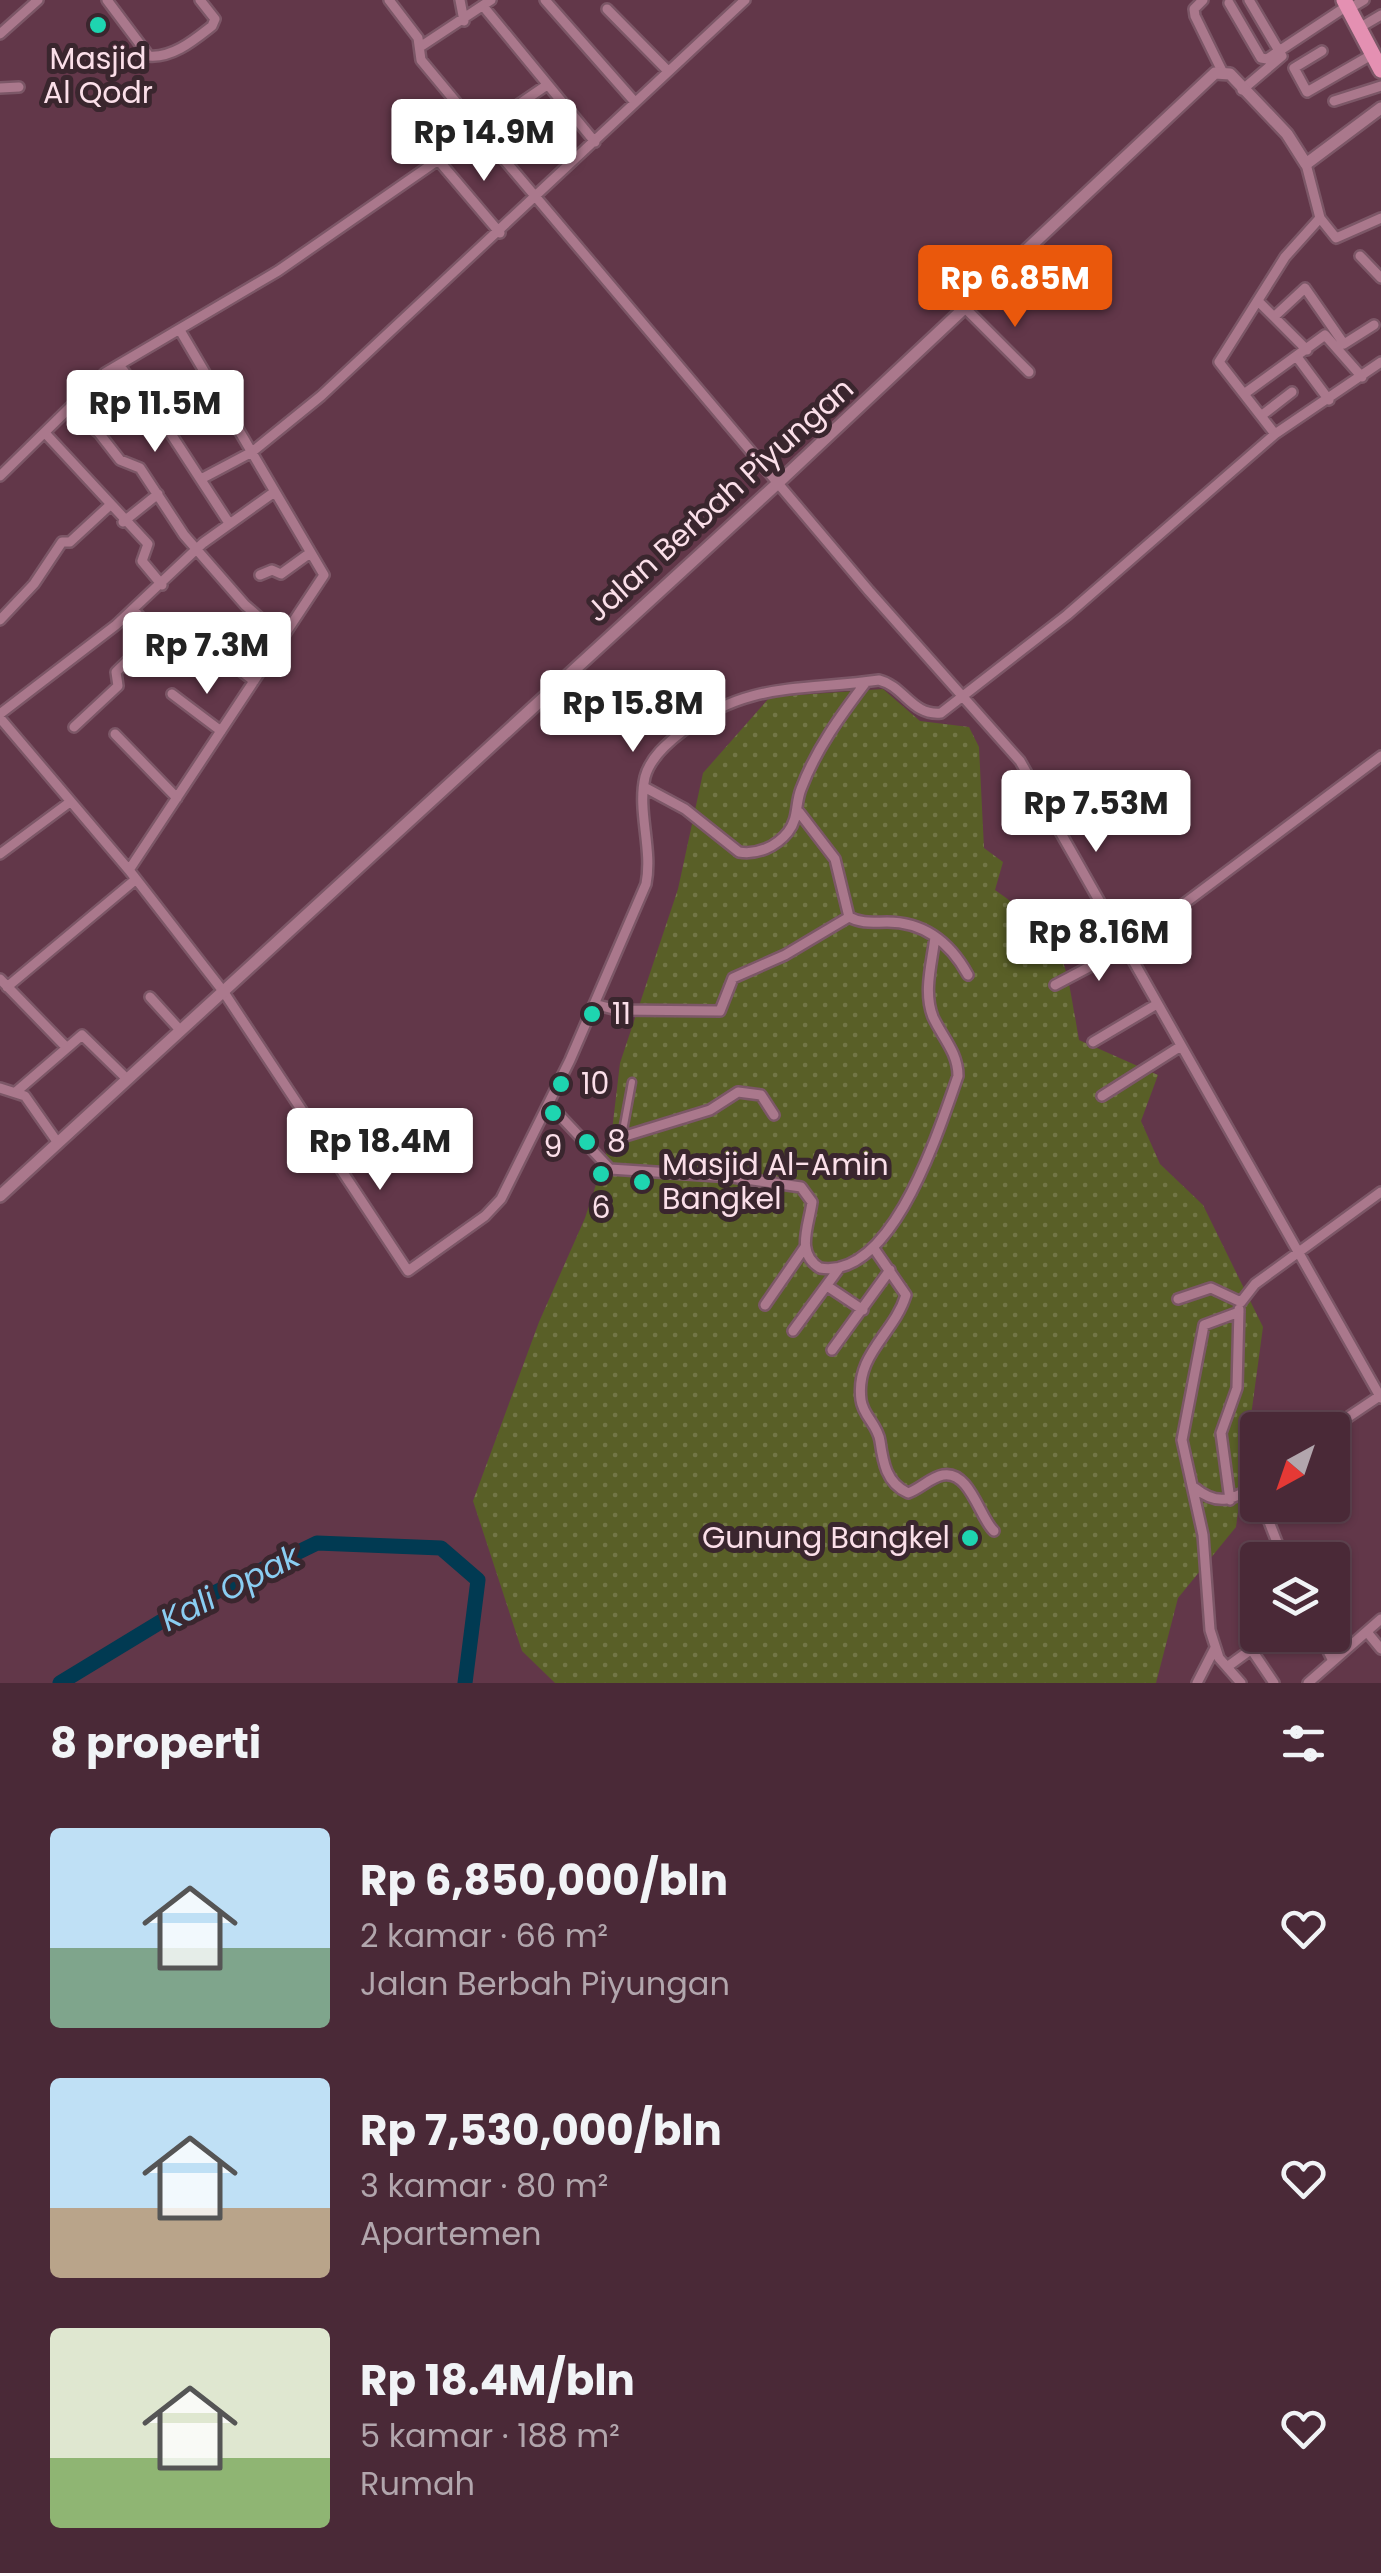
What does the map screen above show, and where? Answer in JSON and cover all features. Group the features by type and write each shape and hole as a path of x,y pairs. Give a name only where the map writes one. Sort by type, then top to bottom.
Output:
{"highway":[{"path":"1347,5 1381,70"}],"street":[{"path":"0,34 38,0"},
{"path":"106,0 150,56 157,57 212,26 215,20 200,0"},
{"path":"388,0 419,42 420,60 778,484 1020,760 1381,1396 1350,1417"},
{"path":"460,0 464,21"},
{"path":"545,0 634,101"},
{"path":"202,480 252,452 321,396 746,0"},
{"path":"1203,0 1194,9 1195,16 1222,71 1287,134 1306,164 1320,218 1336,238 1381,218"},
{"path":"1229,4 1260,58 1267,59 1347,5 1364,0"},
{"path":"1242,90 1280,60 1279,50 1253,2"},
{"path":"419,42 464,21 487,3 594,142"},
{"path":"606,9 668,70"},
{"path":"1358,28 1381,16"},
{"path":"1322,51 1294,68 1306,92 1373,54"},
{"name":"Jalan Berbah Piyungan","path":"0,1196 778,484 1215,73 1222,71"},
{"path":"0,476 119,364 181,332 547,85"},
{"path":"0,88 19,86"},
{"path":"1334,101 1381,86"},
{"path":"1306,164 1381,108"},
{"path":"439,161 500,233"},
{"path":"1275,434 1220,358 1285,257 1320,218"},
{"path":"1360,256 1381,278"},
{"path":"1276,315 1305,288 1344,344 1374,326"},
{"path":"1259,302 1276,315 1306,350"},
{"path":"964,307 1029,372"},
{"path":"0,1001 6,986 132,875 324,575 181,332"},
{"path":"1244,394 1322,336 1331,337 1362,377"},
{"path":"1297,356 1329,400"},
{"path":"273,493 197,549 134,609 0,716 223,990 408,1271 495,1207 549,1104 646,884 650,850 644,787 652,760 717,706 754,692 890,682 924,712 941,713 1067,615 1275,434 1381,362"},
{"path":"119,364 229,523"},
{"path":"1261,416 1292,392"},
{"path":"68,409 99,433 120,460 140,468 197,549 245,604 283,638"},
{"path":"45,432 123,522 148,544 142,561 162,584"},
{"path":"123,522 158,494"},
{"path":"0,620 34,584 62,542 70,542 109,506"},
{"path":"260,575 272,570 281,574 310,554"},
{"path":"134,609 170,651"},
{"path":"74,726 118,686 116,672 154,635"},
{"path":"220,655 254,681"},
{"path":"644,787 685,809 739,852 749,854 782,837 798,812 798,794 814,760 866,682"},
{"path":"172,694 221,732"},
{"path":"115,734 178,798"},
{"path":"1055,985 1125,948 1381,756"},
{"path":"0,854 70,802"},
{"path":"798,812 835,859 849,917"},
{"path":"592,1006 648,1012 720,1011 733,978 785,956 849,917 914,926 954,948 968,974"},
{"path":"805,1246 813,1264 829,1270 840,1268 875,1250 905,1204 958,1076 955,1056 930,1008 928,986 935,938"},
{"path":"6,986 67,1048"},
{"path":"150,997 180,1030"},
{"path":"1093,1042 1157,1004"},
{"path":"592,1006 645,1016"},
{"path":"17,1091 82,1035 126,1080"},
{"path":"1102,1096 1181,1046"},
{"path":"617,1150 632,1082"},
{"path":"0,1088 17,1091 58,1143"},
{"path":"622,1138 710,1110 738,1092 761,1095 774,1116"},
{"path":"549,1104 610,1169 732,1177 800,1187 812,1202 805,1246 766,1305"},
{"path":"1240,1683 1215,1648 1195,1488 1182,1425 1196,1380 1204,1326 1240,1307 1255,1284 1381,1192"},
{"path":"875,1250 906,1299 866,1356 860,1384 863,1409 880,1435 881,1460 896,1484 908,1493 942,1475 953,1477 982,1505 994,1531"},
{"path":"793,1331 840,1268"},
{"path":"832,1350 890,1270"},
{"path":"827,1286 864,1310"},
{"path":"1178,1299 1211,1288 1240,1307"},
{"path":"1230,1500 1221,1433 1237,1388 1240,1307"},
{"path":"1195,1488 1216,1501 1240,1494"},
{"path":"1308,1683 1381,1619"},
{"path":"1367,1632 1381,1648"},
{"path":"1198,1683 1215,1648"},
{"path":"1227,1667 1247,1652"},
{"path":"1253,1652 1274,1683"},
{"path":"1329,1652 1333,1660"},
{"path":"1318,1674 1326,1683"}],"green space":[{"path":"883,689 920,721 969,727 979,747 984,848 1003,862 995,890 1037,923 1059,953 1079,1040 1158,1075 1141,1121 1160,1164 1203,1205 1263,1327 1252,1412 1240,1412 1236,1527 1178,1598 1156,1683 555,1683 522,1651 473,1501 539,1322 585,1218 611,1139 620,1063 678,889 703,773 770,697"}],"waterway":[{"name":"Kali Opak","path":"60,1683 185,1607 317,1543 441,1548 478,1580 465,1683"}],"place":[{"name":"Masjid Al Qodr","path":"98,25"},
{"name":"11","path":"592,1014"},
{"name":"10","path":"561,1084"},
{"name":"9","path":"553,1113"},
{"name":"8","path":"587,1142"},
{"name":"6","path":"601,1174"},
{"name":"Masjid Al-Amin Bangkel","path":"642,1182"},
{"name":"Gunung Bangkel","path":"970,1538"}]}
